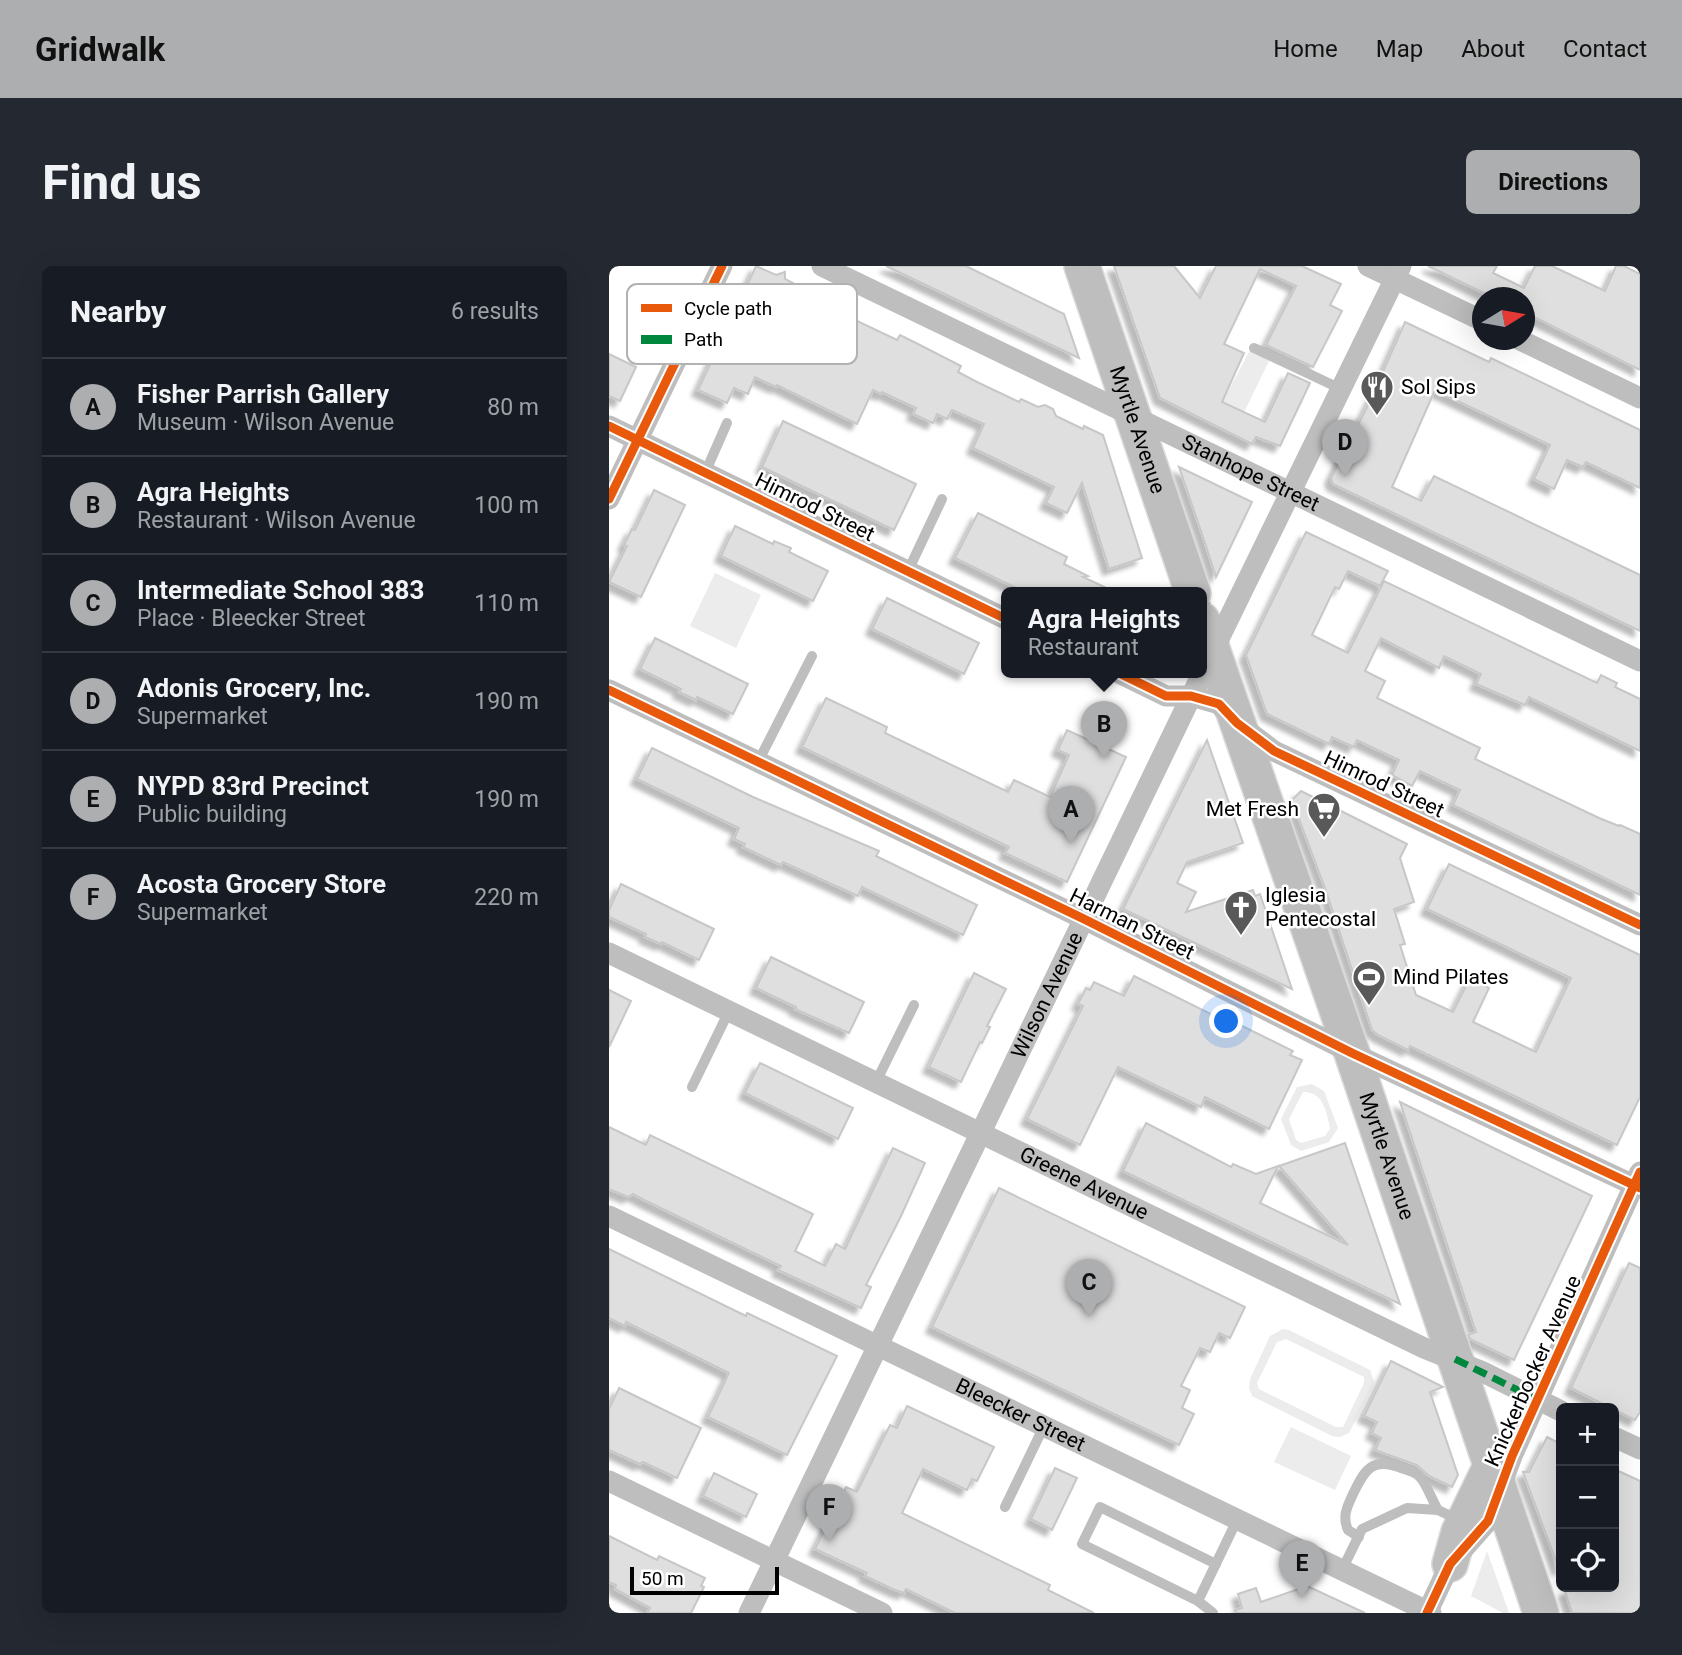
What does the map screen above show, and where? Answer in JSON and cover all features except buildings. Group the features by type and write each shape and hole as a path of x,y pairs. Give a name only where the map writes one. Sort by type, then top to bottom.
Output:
{"main road":[{"name":"Myrtle Avenue","path":"1082,266 1191,587"},
{"name":"Myrtle Avenue","path":"1207,635 1541,1613"},
{"path":"1450,1564 1451,1516 1495,1479"}],"street":[{"path":"713,284 722,266"},
{"name":"Stanhope Street","path":"822,266 1640,662"},
{"path":"1368,266 1398,272 1472,315"},
{"name":"Wilson Avenue","path":"1207,635 1290,492 1398,272"},
{"path":"1535,347 1640,398"},
{"path":"609,499 674,364"},
{"name":"Himrod Street","path":"609,426 1001,617"},
{"name":"Himrod Street","path":"1129,678 1166,696 1191,696 1219,704 1237,723 1274,751 1640,925"},
{"name":"Wilson Avenue","path":"749,1613 1191,696 1196,678"},
{"name":"Harman Street","path":"609,690 1084,919 1352,1054 1638,1181"},
{"name":"Greene Avenue","path":"609,953 1405,1339 1455,1359 1556,1409"},
{"name":"Knickerbocker Avenue","path":"1429,1613 1450,1564 1487,1521 1495,1479 1512,1457 1638,1181"},
{"name":"Bleecker Street","path":"609,1216 1429,1613"},
{"path":"1619,1440 1640,1450"},
{"path":"609,1481 883,1613"}],"lane":[{"path":"1254,348 1341,389"},
{"path":"705,473 727,424"},
{"path":"908,571 942,499"},
{"path":"758,762 812,656"},
{"path":"876,1082 914,1005"},
{"path":"692,1087 729,1011"},
{"path":"1005,1507 1044,1426"},
{"path":"1359,1537 1348,1530 1345,1512 1363,1472 1373,1465 1391,1463 1417,1474 1422,1478 1429,1496 1451,1516"},
{"path":"1210,1611 1198,1601 1082,1544 1100,1507 1216,1564"},
{"path":"1342,1570 1362,1529 1407,1508 1451,1516"},
{"path":"1198,1601 1237,1520"}],"shaded area":[{"path":"1250,350 1269,361 1233,435 1211,424"},
{"path":"715,573 761,595 736,648 690,626"},
{"path":"1312,1084 1324,1091 1338,1128 1329,1142 1301,1151 1291,1145 1281,1119 1297,1087","holes":["1303,1092 1310,1093 1323,1104 1330,1129 1325,1136 1301,1143 1296,1140 1289,1119"]},
{"path":"1283,1329 1289,1330 1370,1370 1373,1386 1349,1433 1340,1437 1332,1436 1252,1396 1250,1379 1270,1336","holes":["1286,1339 1364,1377 1364,1383 1343,1427 1336,1427 1259,1389 1257,1383 1277,1342"]},
{"path":"1291,1427 1351,1456 1335,1490 1274,1462"},
{"path":"1487,1551 1509,1613 1503,1613 1471,1596"}],"railway":[{"path":"1072,266 1181,587"},
{"path":"1093,266 1203,587"},
{"path":"1207,600 1553,1613"},
{"path":"1207,663 1531,1613"}],"marked path":[{"path":"1455,1359 1538,1400"}],"cycle path":[{"path":"713,284 722,266"},
{"path":"609,499 674,364"},
{"path":"609,426 1001,617"},
{"path":"1129,678 1166,696 1191,696 1219,704 1237,723 1274,751 1640,925"},
{"path":"609,690 1084,919 1352,1053 1640,1188"},
{"path":"1427,1613 1450,1564 1488,1521 1512,1456 1640,1172"}],"place":[{"name":"Sol Sips","path":"1377,417"},
{"name":"Adonis Grocery, Inc.","path":"1345,477"},
{"name":"Agra Heights","path":"1104,759"},
{"name":"Met Fresh","path":"1324,839"},
{"name":"Fisher Parrish Gallery","path":"1071,844"},
{"name":"Iglesia Pentecostal","path":"1241,937"},
{"name":"Mind Pilates","path":"1369,1007"},
{"name":"Intermediate School 383","path":"1089,1317"},
{"name":"Acosta Grocery Store","path":"829,1542"},
{"name":"NYPD 83rd Precinct","path":"1302,1598"}]}
